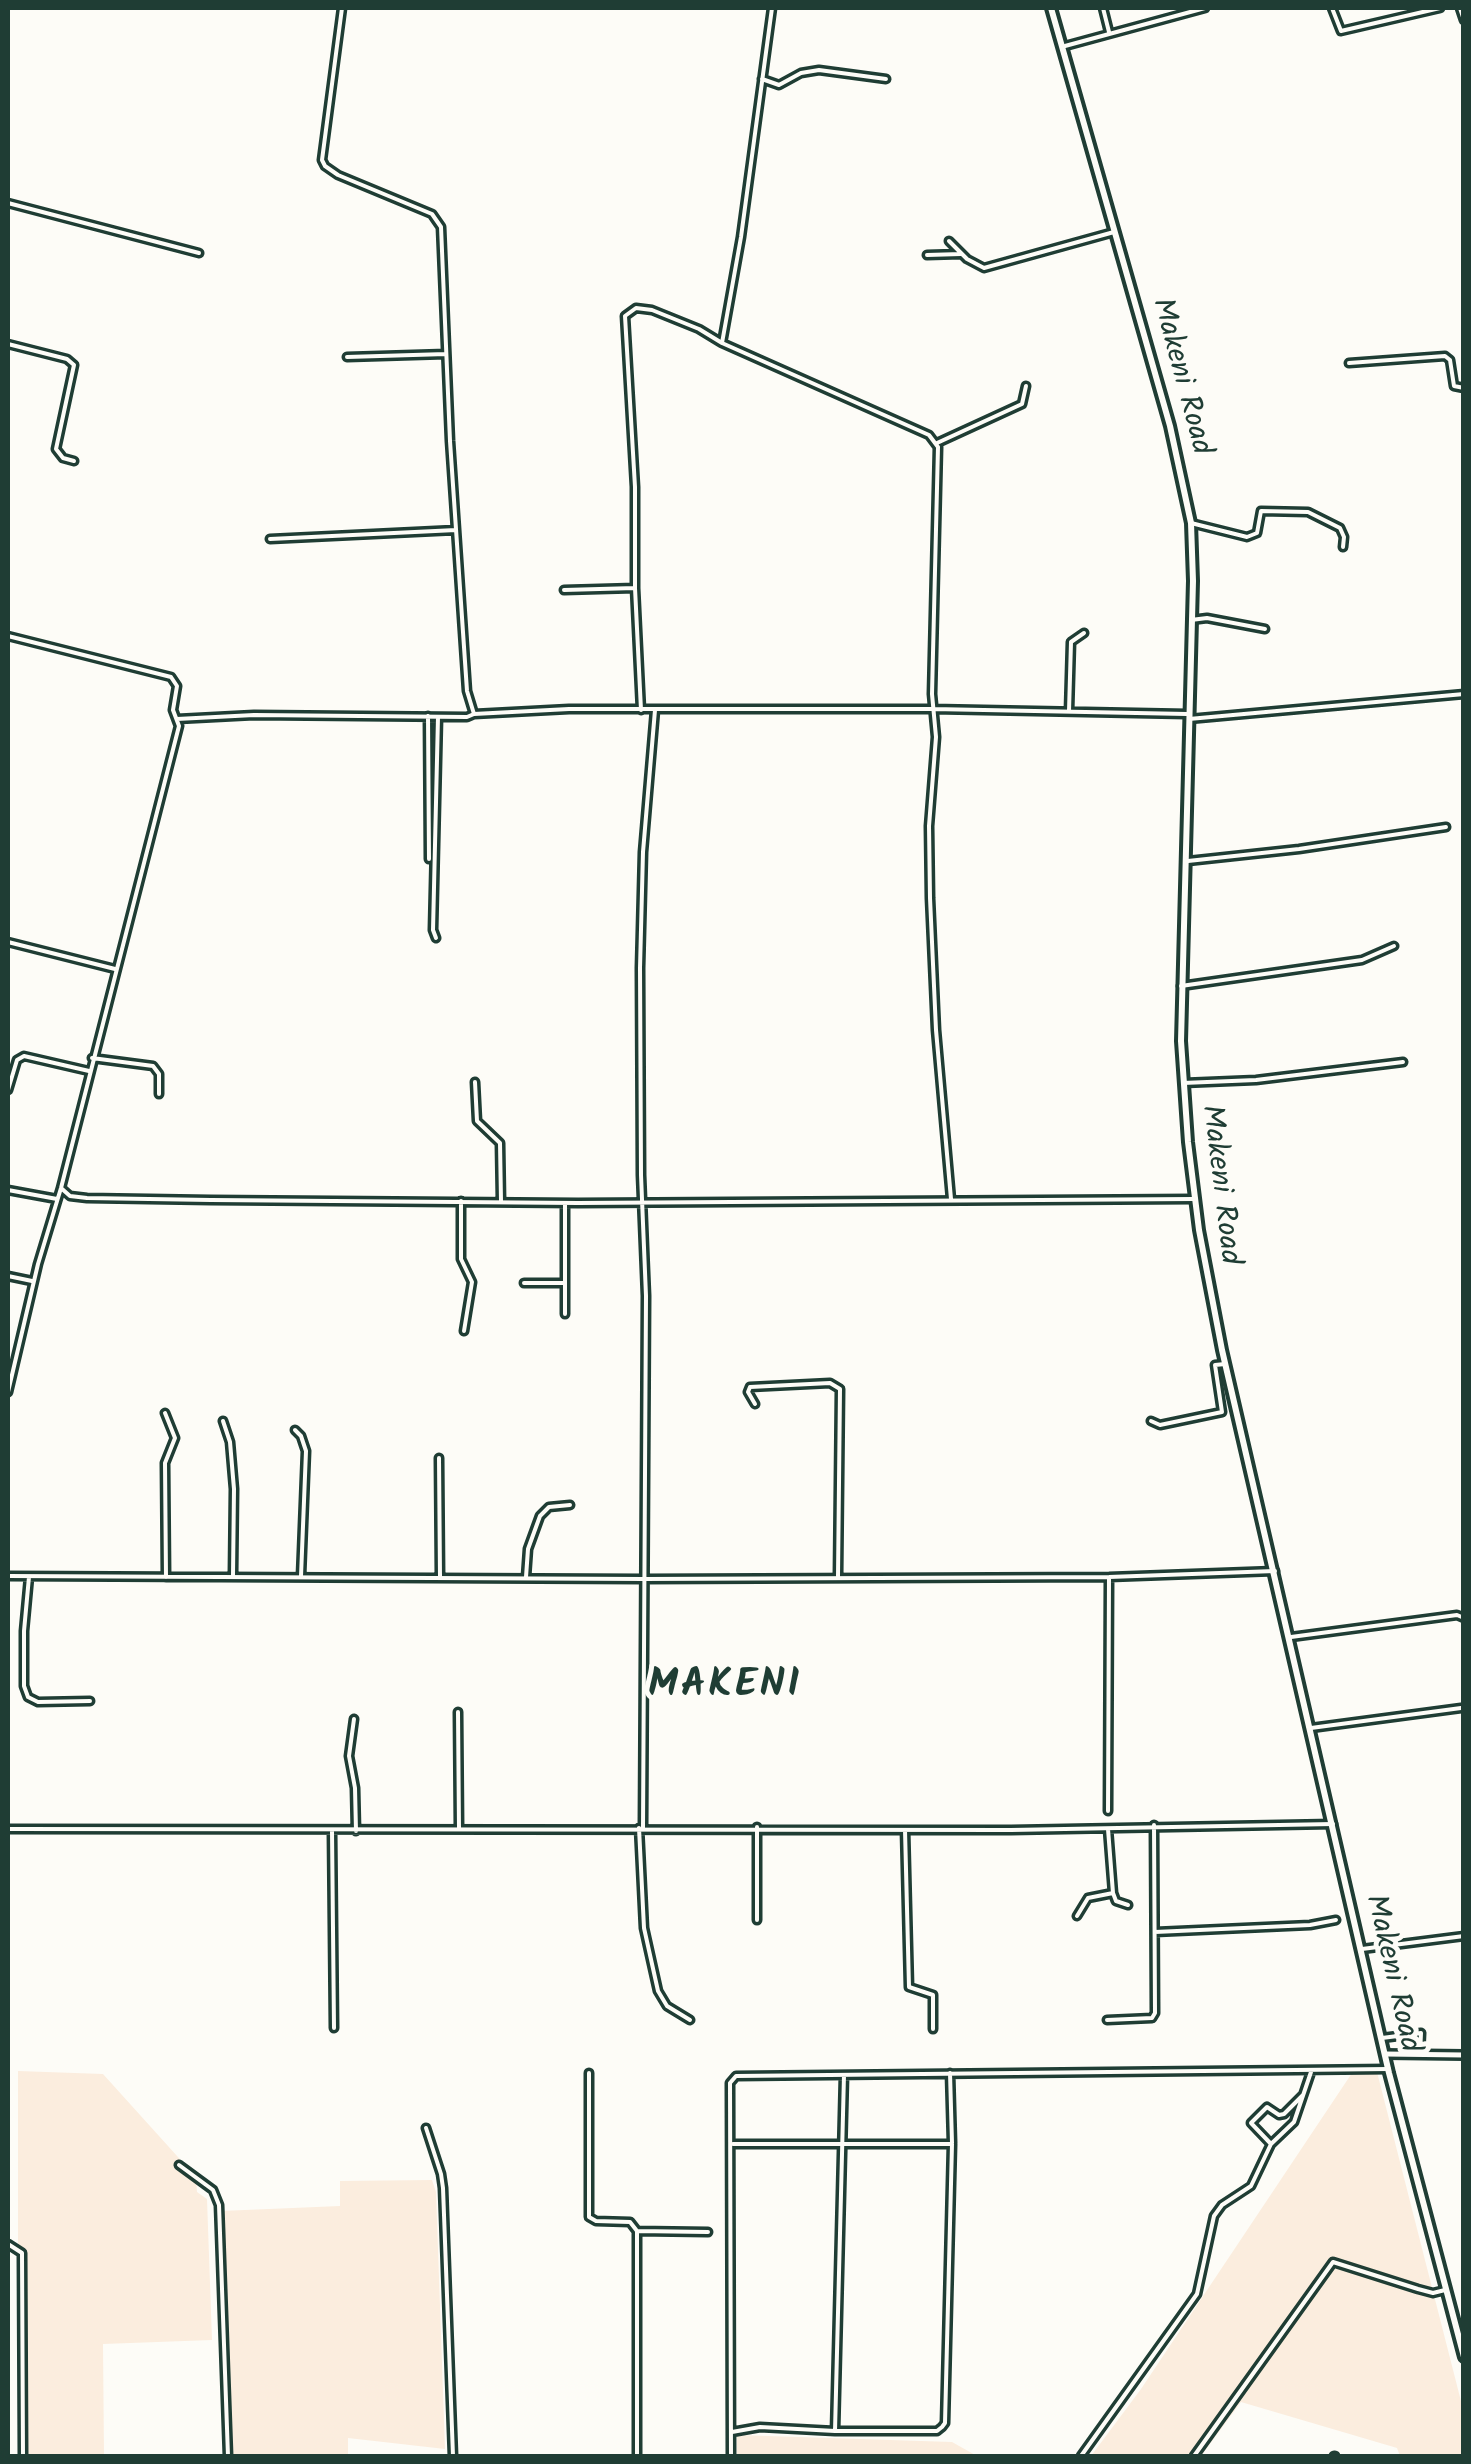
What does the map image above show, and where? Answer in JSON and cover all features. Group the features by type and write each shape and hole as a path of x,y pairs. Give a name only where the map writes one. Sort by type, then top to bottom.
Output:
{"main road":[{"name":"Makeni Road","path":"1050,8 1179,459 1191,523 1181,986 1182,1083 1194,1198 1226,1364 1389,2069 1464,2358"}],"street":[{"path":"342,8 322,160 330,170 432,214 439,222 467,691 474,714"},
{"path":"722,343 772,8"},
{"path":"1104,8 1109,34"},
{"path":"1062,46 1205,8"},
{"path":"1332,8 1341,30 1440,8"},
{"path":"1460,8 1464,20"},
{"path":"762,79 779,84 802,72 820,70 886,79"},
{"path":"8,203 198,253"},
{"path":"949,241 961,254 987,268 1115,232"},
{"path":"927,255 961,254"},
{"path":"640,710 634,588 635,487 625,316 636,308 652,310 699,329 936,443 936,737 929,826 930,898 936,1030 951,1200"},
{"path":"8,344 66,359 74,365 56,449 58,455 74,461"},
{"path":"348,357 446,354"},
{"path":"1349,363 1445,356 1450,360 1454,386 1464,388"},
{"path":"936,443 1022,404 1026,386"},
{"path":"1191,523 1248,537 1257,533 1261,512 1308,512 1340,528 1343,547"},
{"path":"270,540 456,530"},
{"path":"564,590 634,588"},
{"path":"1191,620 1206,618 1266,629"},
{"path":"1069,712 1071,642 1084,633"},
{"path":"8,636 171,677 176,683 173,710 178,731 8,1392"},
{"path":"177,719 933,709 1187,717 1464,694"},
{"path":"656,710 644,852 640,968 646,1296 641,1828 644,1928 658,1990 667,2006 690,2020"},
{"path":"428,716 429,860"},
{"path":"436,938 433,930 438,717"},
{"path":"1183,861 1446,826"},
{"path":"8,942 115,969"},
{"path":"1181,986 1362,960 1394,946"},
{"path":"8,1090 17,1060 24,1056 89,1071"},
{"path":"92,1058 153,1066 160,1074 159,1094"},
{"path":"1182,1083 1274,1078 1403,1062"},
{"path":"475,1082 477,1121 500,1143 502,1201"},
{"path":"61,1188 70,1196 87,1198 565,1203 1194,1198"},
{"path":"8,1190 57,1200"},
{"path":"461,1201 461,1258 472,1282 464,1331"},
{"path":"565,1203 565,1314"},
{"path":"8,1276 34,1282"},
{"path":"524,1282 564,1282"},
{"path":"1151,1421 1162,1425 1222,1412 1215,1365 1226,1364"},
{"path":"755,1404 748,1392 750,1388 830,1382 840,1388 838,1576"},
{"path":"165,1413 176,1438 166,1464 166,1577"},
{"path":"223,1421 230,1442 232,1472 232,1576"},
{"path":"295,1430 306,1451 301,1576"},
{"path":"440,1458 440,1577"},
{"path":"526,1577 528,1548 540,1516 549,1506 570,1504"},
{"path":"8,1576 644,1579 1108,1577 1275,1572"},
{"path":"29,1577 24,1631 28,1698 38,1702 90,1701"},
{"path":"1108,1577 1108,1811"},
{"path":"1289,1638 1457,1615 1464,1618"},
{"path":"1311,1728 1461,1708"},
{"path":"458,1712 458,1829"},
{"path":"354,1719 348,1756 356,1831"},
{"path":"8,1829 905,1830 1333,1824"},
{"path":"1108,2020 1153,2017 1154,1826"},
{"path":"757,1827 758,1920"},
{"path":"1108,1827 1113,1893 1116,1902 1128,1905"},
{"path":"905,1830 909,1986 933,1995 934,2029"},
{"path":"332,1831 334,2028"},
{"path":"1077,1916 1087,1900 1113,1893"},
{"path":"1155,1932 1310,1925 1336,1920"},
{"path":"1362,1949 1464,1936"},
{"path":"1382,2038 1421,2033 1420,2054"},
{"path":"1386,2054 1464,2055"},
{"path":"731,2456 730,2083 736,2076 1389,2069"},
{"path":"1081,2456 1196,2294 1214,2216 1222,2205 1250,2186 1271,2144 1294,2122 1311,2072"},
{"path":"589,2073 589,2217 596,2221 632,2222 636,2231 637,2456"},
{"path":"732,2432 760,2427 937,2431 945,2422 952,2144 950,2073"},
{"path":"835,2430 844,2075"},
{"path":"1271,2144 1251,2123 1267,2107 1284,2114 1304,2093"},
{"path":"426,2128 441,2174 452,2456"},
{"path":"731,2144 952,2144"},
{"path":"179,2166 213,2190 220,2205 228,2456"},
{"path":"636,2231 708,2232"},
{"path":"8,2244 22,2254 23,2456"},
{"path":"1194,2456 1334,2262 1418,2289 1446,2290"},
{"path":"1454,2321 1464,2320"}],"shaded area":[{"path":"18,2071 103,2074 196,2177 197,2192 207,2199 212,2340 103,2344 104,2456 26,2456 27,2321 18,2317"},
{"path":"1377,2072 1463,2409 1463,2456 1400,2456 1397,2448 1241,2402 1201,2456 1091,2456 1141,2389 1352,2073"},
{"path":"432,2180 436,2192 445,2449 348,2438 348,2456 231,2456 221,2211 340,2206 340,2181"},
{"path":"737,2435 952,2442 977,2456 737,2456"}],"district":[{"name":"MAKENI","path":"725,1689"}]}
